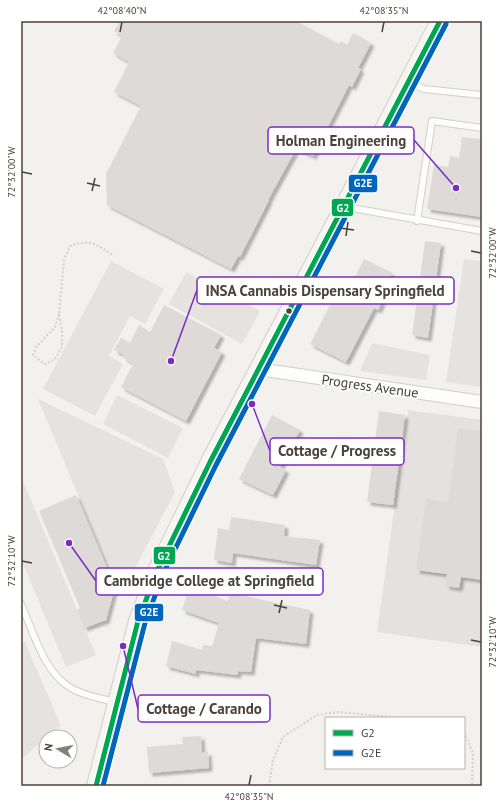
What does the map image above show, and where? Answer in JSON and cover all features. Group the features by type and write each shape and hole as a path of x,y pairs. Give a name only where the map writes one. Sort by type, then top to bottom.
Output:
{"main road":[{"path":"96,786 138,621 157,571 182,518 258,369 440,21"}],"street":[{"name":"Progress Avenue","path":"258,369 482,402"}],"lane":[{"path":"408,82 424,89 482,95"},
{"path":"417,221 432,121 482,128"},
{"path":"344,207 417,221 482,231"},
{"path":"21,604 42,652 57,678 69,687 87,695 117,702"}],"path":[{"path":"59,314 62,331 62,347 55,359 45,364 33,355 36,347 55,327 59,314 64,260 70,246 83,241 96,245 114,256"},
{"path":"269,786 273,760 283,737 317,715 338,712 391,717"},
{"path":"465,734 473,753 472,786"}],"shaded area":[{"path":"464,259 482,261 482,387 446,382"},
{"path":"111,261 164,289 145,324 130,316 109,356 123,364 95,416 43,389"},
{"path":"186,272 260,311 242,344 169,304"},
{"path":"372,343 430,355 426,380 360,371"},
{"path":"117,395 183,428 168,458 103,424"},
{"path":"38,399 163,459 175,492 129,580 116,586"},
{"path":"408,410 482,420 482,647 377,632"},
{"path":"21,476 96,655 66,667 21,559"},
{"path":"25,642 61,726 57,729 38,729 38,744 21,760 21,644"}],"building":[{"path":"120,21 296,21 339,44 341,41 347,45 353,33 371,43 358,68 361,69 352,87 349,85 313,156 296,149 268,200 240,257 238,256 231,269 107,205 106,174 141,106 114,92 129,62 113,53 122,36 114,31"},
{"path":"462,137 482,139 482,217 427,209 434,165 448,167 450,156 459,158"},
{"path":"425,241 441,243 428,338 412,335"},
{"path":"364,259 392,273 379,298 383,300 378,310 374,308 346,362 310,344 335,295 344,299"},
{"path":"164,305 221,335 214,348 222,352 186,421 121,387 133,364 123,357 124,355 114,350 121,338 130,343 139,325 150,332"},
{"path":"379,411 405,415 393,505 367,502"},
{"path":"272,415 300,430 280,467 286,470 273,495 239,479"},
{"path":"458,428 482,431 482,580 461,577 459,588 446,586 447,574 416,570 426,499 448,502"},
{"path":"76,495 115,587 106,620 84,628 77,610 80,608 39,511"},
{"path":"231,517 285,525 284,536 320,540 316,565 233,553 232,563 214,560 218,528 229,530"},
{"path":"190,586 227,601 231,593 310,610 306,644 256,638 251,672 238,671 238,675 196,670 196,674 166,666 172,641 202,650 203,645 212,646 219,623 182,610"},
{"path":"201,736 202,753 208,752 209,768 149,773 147,747 183,744 182,737"}],"transit line":[{"name":"G2","path":"96,786 138,621 157,571 210,462 440,21"},
{"name":"G2E","path":"103,786 145,623 163,574 216,465 446,24"}],"place":[{"name":"Holman Engineering","path":"456,188"},
{"name":"INSA Cannabis Dispensary Springfield","path":"171,361"},
{"name":"Cottage / Progress","path":"252,404"},
{"name":"Cambridge College at Springfield","path":"69,543"},
{"name":"Cottage / Carando","path":"123,646"}]}
